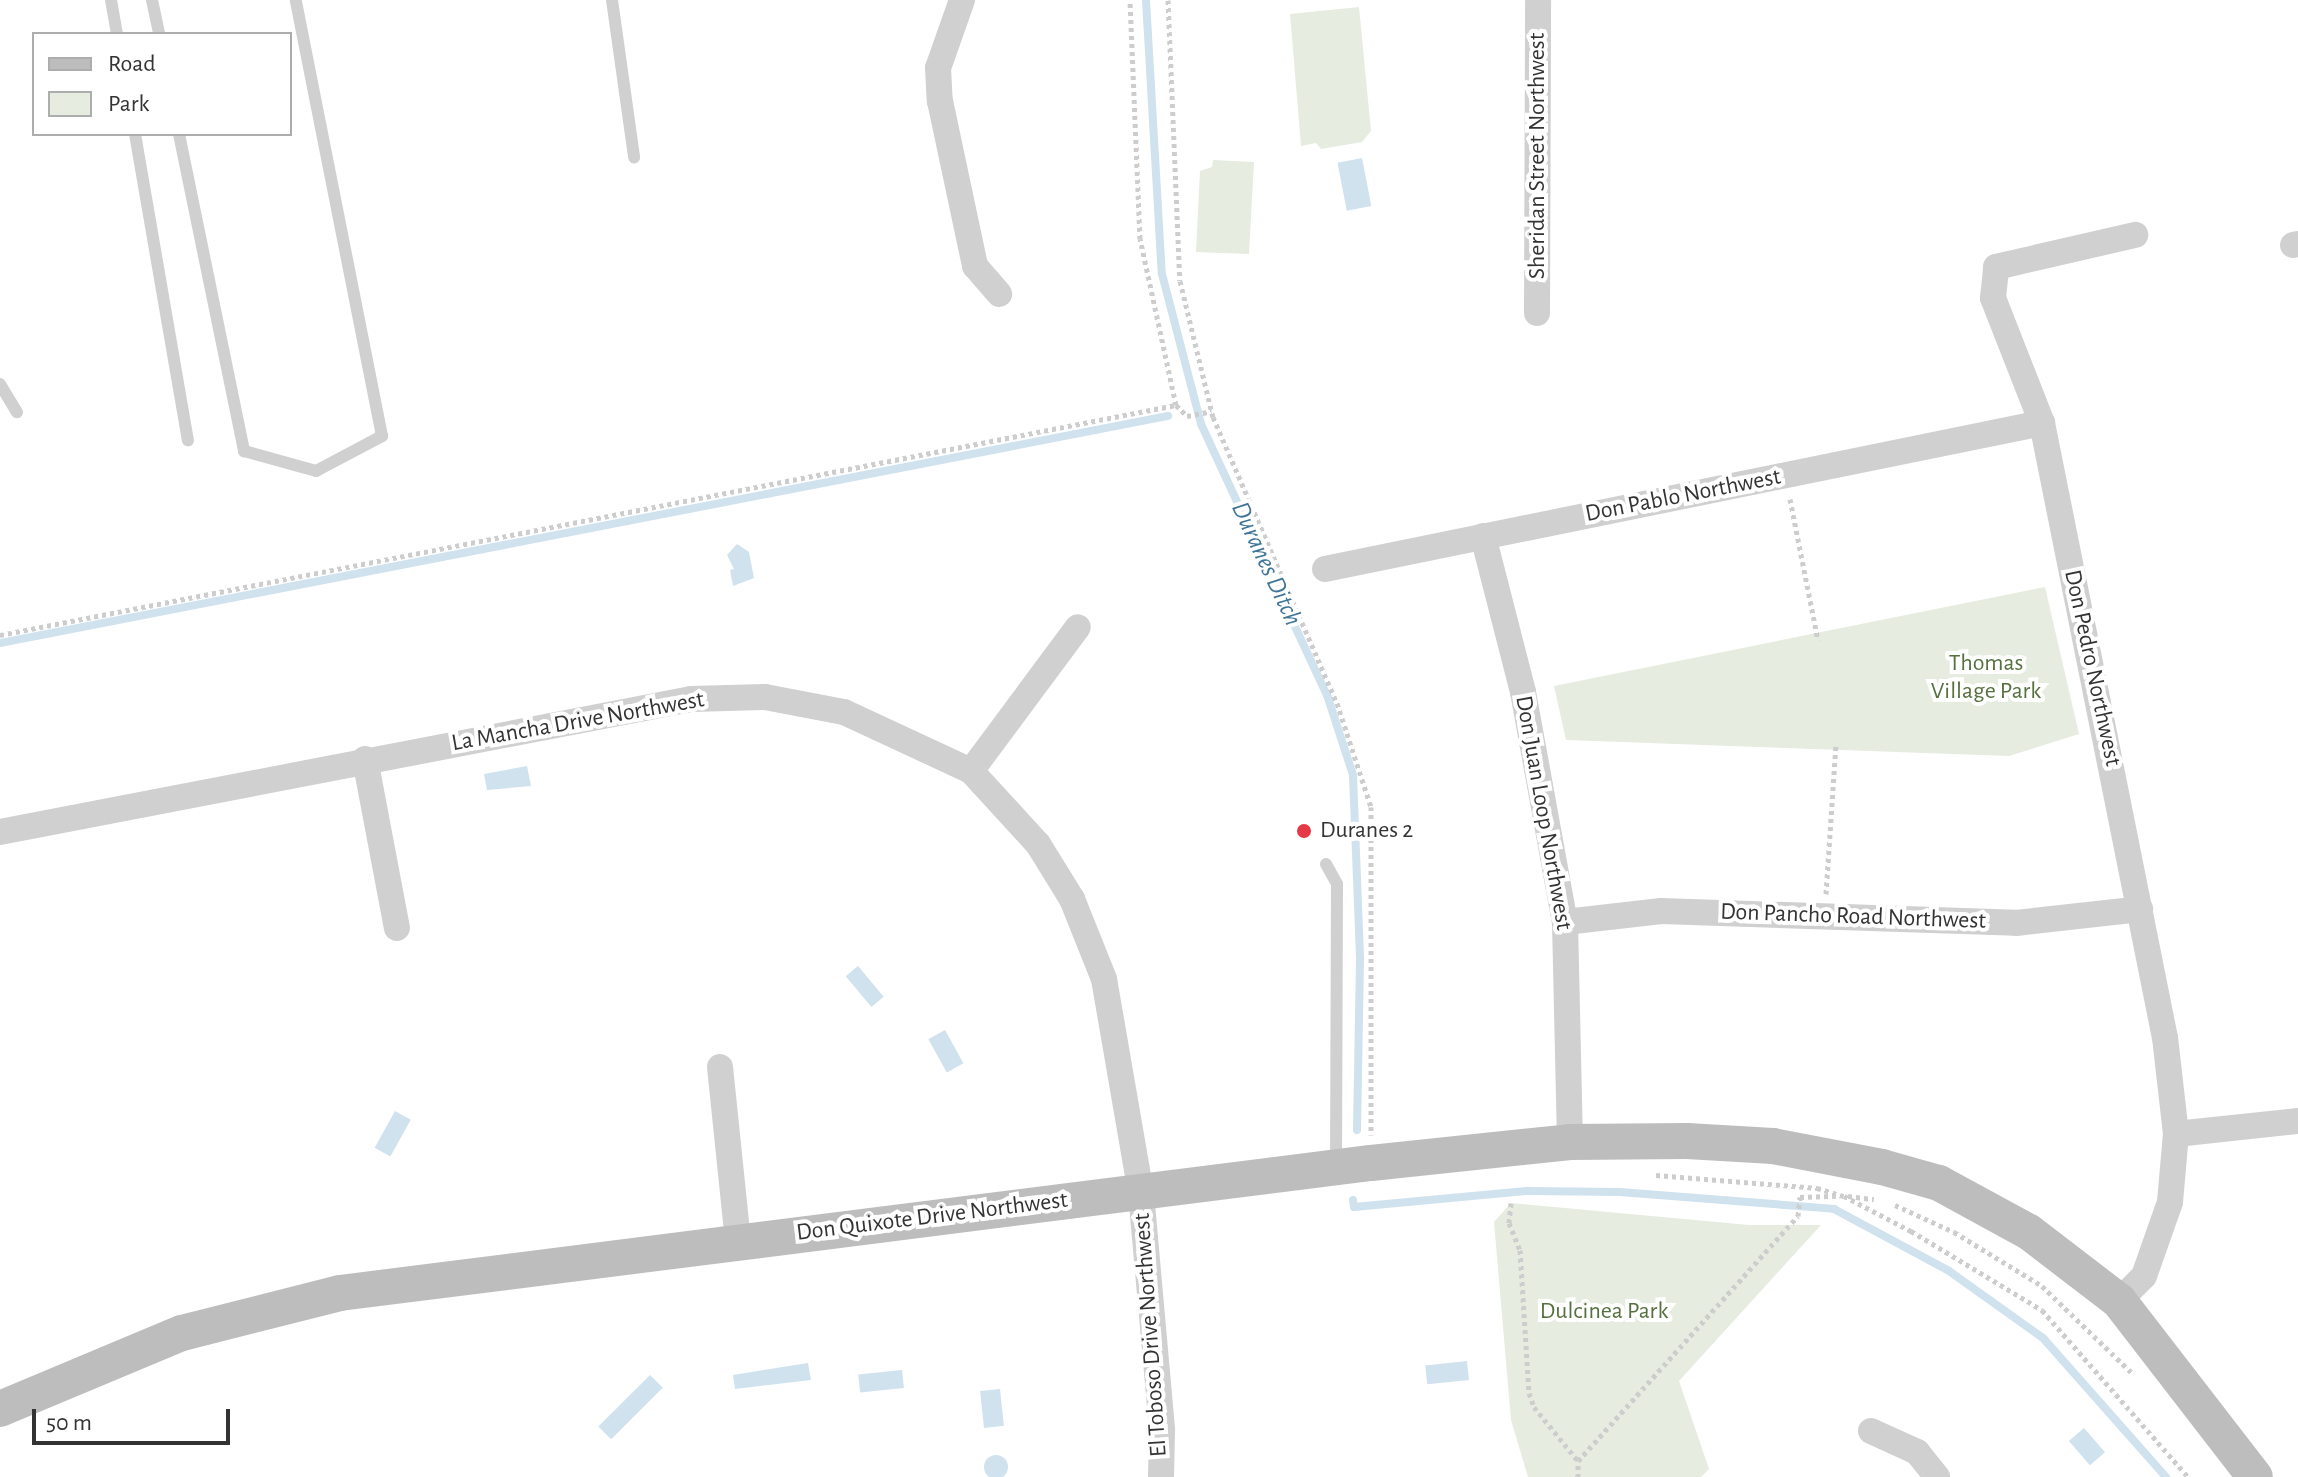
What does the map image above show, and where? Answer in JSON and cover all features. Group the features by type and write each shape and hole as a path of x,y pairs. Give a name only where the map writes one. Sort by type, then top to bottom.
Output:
{"street":[{"path":"962,0 938,68 940,101 975,266 999,294"},
{"name":"Sheridan Street Northwest","path":"1537,313 1538,0"},
{"name":"Don Pedro Northwest","path":"2119,1301 2144,1276 2161,1235 2170,1202 2176,1134 2165,1038 2042,423 1993,298 1996,267 2135,235"},
{"name":"Don Pablo Northwest","path":"1325,569 2042,423"},
{"name":"Don Juan Loop Northwest","path":"1483,536 1523,692 1565,922 1570,1142"},
{"path":"971,771 1078,627"},
{"name":"La Mancha Drive Northwest","path":"0,832 365,759 691,699 765,697 844,712 971,771 1038,844 1083,926 1107,993 1141,1193"},
{"path":"365,759 397,928"},
{"name":"Don Pancho Road Northwest","path":"1565,922 1661,911 2016,923 2140,909"},
{"path":"720,1067 738,1240"},
{"path":"2176,1134 2298,1121"},
{"name":"Don Quixote Drive Northwest","path":"0,1409 182,1333 340,1293 738,1240 1336,1167 1570,1142 1773,1146 1882,1167 1939,1183 2029,1232 2119,1301 2255,1477"},
{"name":"El Toboso Drive Northwest","path":"1141,1193 1162,1430 1161,1477"},
{"path":"1871,1431 1917,1452 1937,1477"}],"lane":[{"path":"111,0 117,32"},
{"path":"152,0 159,32"},
{"path":"179,136 244,451 316,471 382,436 296,0"},
{"path":"612,0 634,157"},
{"path":"135,136 188,440"},
{"path":"0,384 17,412"},
{"path":"1326,864 1337,884 1336,1167"}],"path":[{"path":"1130,0 1140,239 1176,405 1187,416 1210,411"},
{"path":"1168,0 1177,251 1210,411 1235,478 1337,703 1371,807 1371,1163"},
{"path":"0,635 1176,405"},
{"path":"1785,475 1818,640"},
{"path":"1824,915 1836,743"},
{"path":"1648,1175 1817,1188 1844,1196 2042,1310 2188,1477"},
{"path":"1578,1461 1799,1211 1800,1197 1844,1196 1886,1201 1954,1232 2042,1286 2142,1384"},
{"path":"1511,1203 1509,1223 1520,1250 1529,1393 1534,1407 1578,1461 1578,1477"}],"green space":[{"path":"1359,7 1371,131 1362,142 1321,149 1316,143 1301,146 1290,14"},
{"path":"1213,160 1254,162 1249,254 1196,252 1200,171 1212,167"},
{"name":"Thomas Village Park","path":"2045,587 2079,734 2009,756 1566,740 1554,686"},
{"name":"Dulcinea Park","path":"1511,1203 1749,1225 1821,1225 1679,1381 1709,1469 1701,1477 1528,1477 1511,1420 1494,1222"}],"water":[{"path":"1362,158 1371,206 1347,211 1337,163"},
{"path":"737,544 749,552 754,578 733,586 730,570 734,569 727,555"},
{"path":"527,766 531,786 487,790 484,774"},
{"path":"858,966 884,997 871,1007 846,976"},
{"path":"945,1030 963,1063 947,1072 928,1039"},
{"path":"395,1111 411,1120 390,1156 375,1148"},
{"path":"1467,1361 1469,1380 1427,1384 1425,1365"},
{"path":"808,1363 811,1380 735,1389 733,1375"},
{"path":"902,1370 904,1388 860,1393 858,1375"},
{"path":"650,1375 663,1388 611,1439 598,1427"},
{"path":"1000,1389 1004,1426 984,1428 980,1391"},
{"path":"2084,1428 2105,1452 2090,1465 2069,1441"},
{"path":"992,1456 1000,1456 1007,1463 1007,1471 1000,1478 992,1478 985,1471 985,1463"}],"waterway":[{"name":"Duranes Ditch","path":"1146,0 1162,274 1201,424 1328,698 1353,775 1360,959 1357,1130"},
{"path":"0,643 1168,416"},
{"path":"1353,1200 1354,1207 1528,1191 1620,1192 1834,1209 1949,1271 2043,1338 2166,1477"}],"place":[{"name":"Duranes 2","path":"1304,831"}]}
